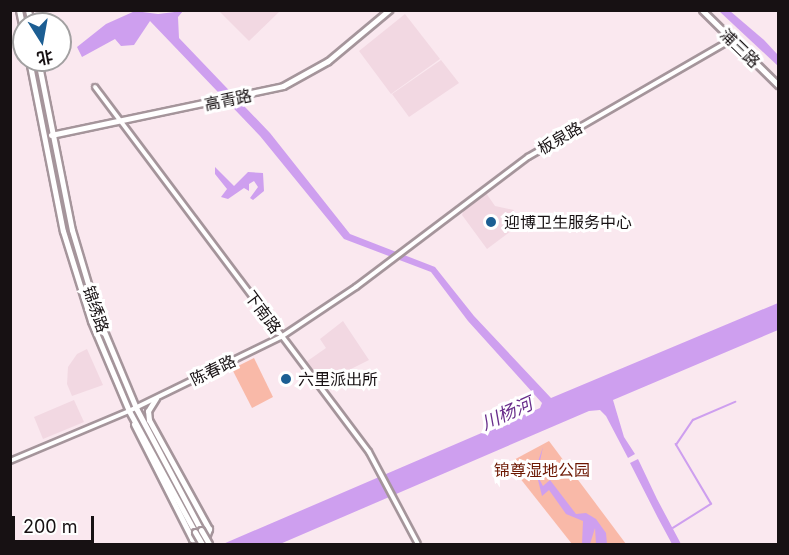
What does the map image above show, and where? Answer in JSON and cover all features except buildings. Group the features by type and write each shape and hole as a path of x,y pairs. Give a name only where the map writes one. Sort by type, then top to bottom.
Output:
{"main road":[{"name":"高青路","path":"44,137 240,98 272,89 310,73 389,10"},
{"name":"浦三路","path":"702,10 778,85"},
{"name":"锦绣路","path":"31,72 75,274 129,411 198,531 209,544"},
{"name":"锦绣路","path":"40,72 83,272 114,362 198,531 202,544"},
{"name":"锦绣路","path":"134,419 135,429 192,539 203,541 209,529 149,420 148,411 156,398"}],"street":[{"name":"板泉路","path":"400,253 528,157 732,39"},
{"name":"下南路","path":"95,87 375,462 418,544"},
{"name":"陈春路","path":"10,461 136,408 282,337 400,253"}],"shaded area":[{"path":"135,11 158,14 183,11 178,17 179,38 270,133 350,234 435,267 474,316 551,398 778,303 778,330 613,400 624,437 635,454 628,458 606,416 600,410 589,411 280,544 223,544 540,408 542,403 468,321 431,272 344,239 260,136 150,21 134,45 121,46 115,39 82,57 77,47 106,24"},
{"path":"219,11 280,11 249,41"},
{"path":"719,11 730,11 764,40 778,55 778,66"},
{"path":"405,14 440,59 391,94 359,51"},
{"path":"441,60 459,83 409,117 392,94"},
{"path":"215,167 234,186 248,172 263,173 264,191 253,200 250,198 258,187 254,181 249,184 249,191 244,188 228,199 221,197 227,189 215,174"},
{"name":"迎博卫生服务中心","path":"486,193 495,206 514,210 515,228 487,249 462,215 464,209"},
{"path":"343,321 369,360 321,384 306,362 326,348 320,339"},
{"path":"87,349 103,385 72,396 67,384 68,367 77,354"},
{"path":"74,400 84,422 43,439 34,417"},
{"path":"543,447 537,475 543,486 550,480 576,514 586,513 596,519 606,533 607,544 596,544 595,528 590,544 582,544 583,521 566,514 549,490 542,496 538,480 533,476"},
{"path":"638,459 681,544 672,544 630,463"}],"green space":[{"path":"254,358 273,397 252,408 232,369"},
{"name":"锦尊湿地公园","path":"549,441 626,544 572,544 508,463"}],"waterway":[{"path":"673,528 711,504 676,445 693,420 735,402"}],"place":[{"name":"迎博卫生服务中心","path":"491,222"},
{"name":"六里派出所","path":"286,379"}],"water label":[{"name":"川杨河","path":"507,414"}]}
